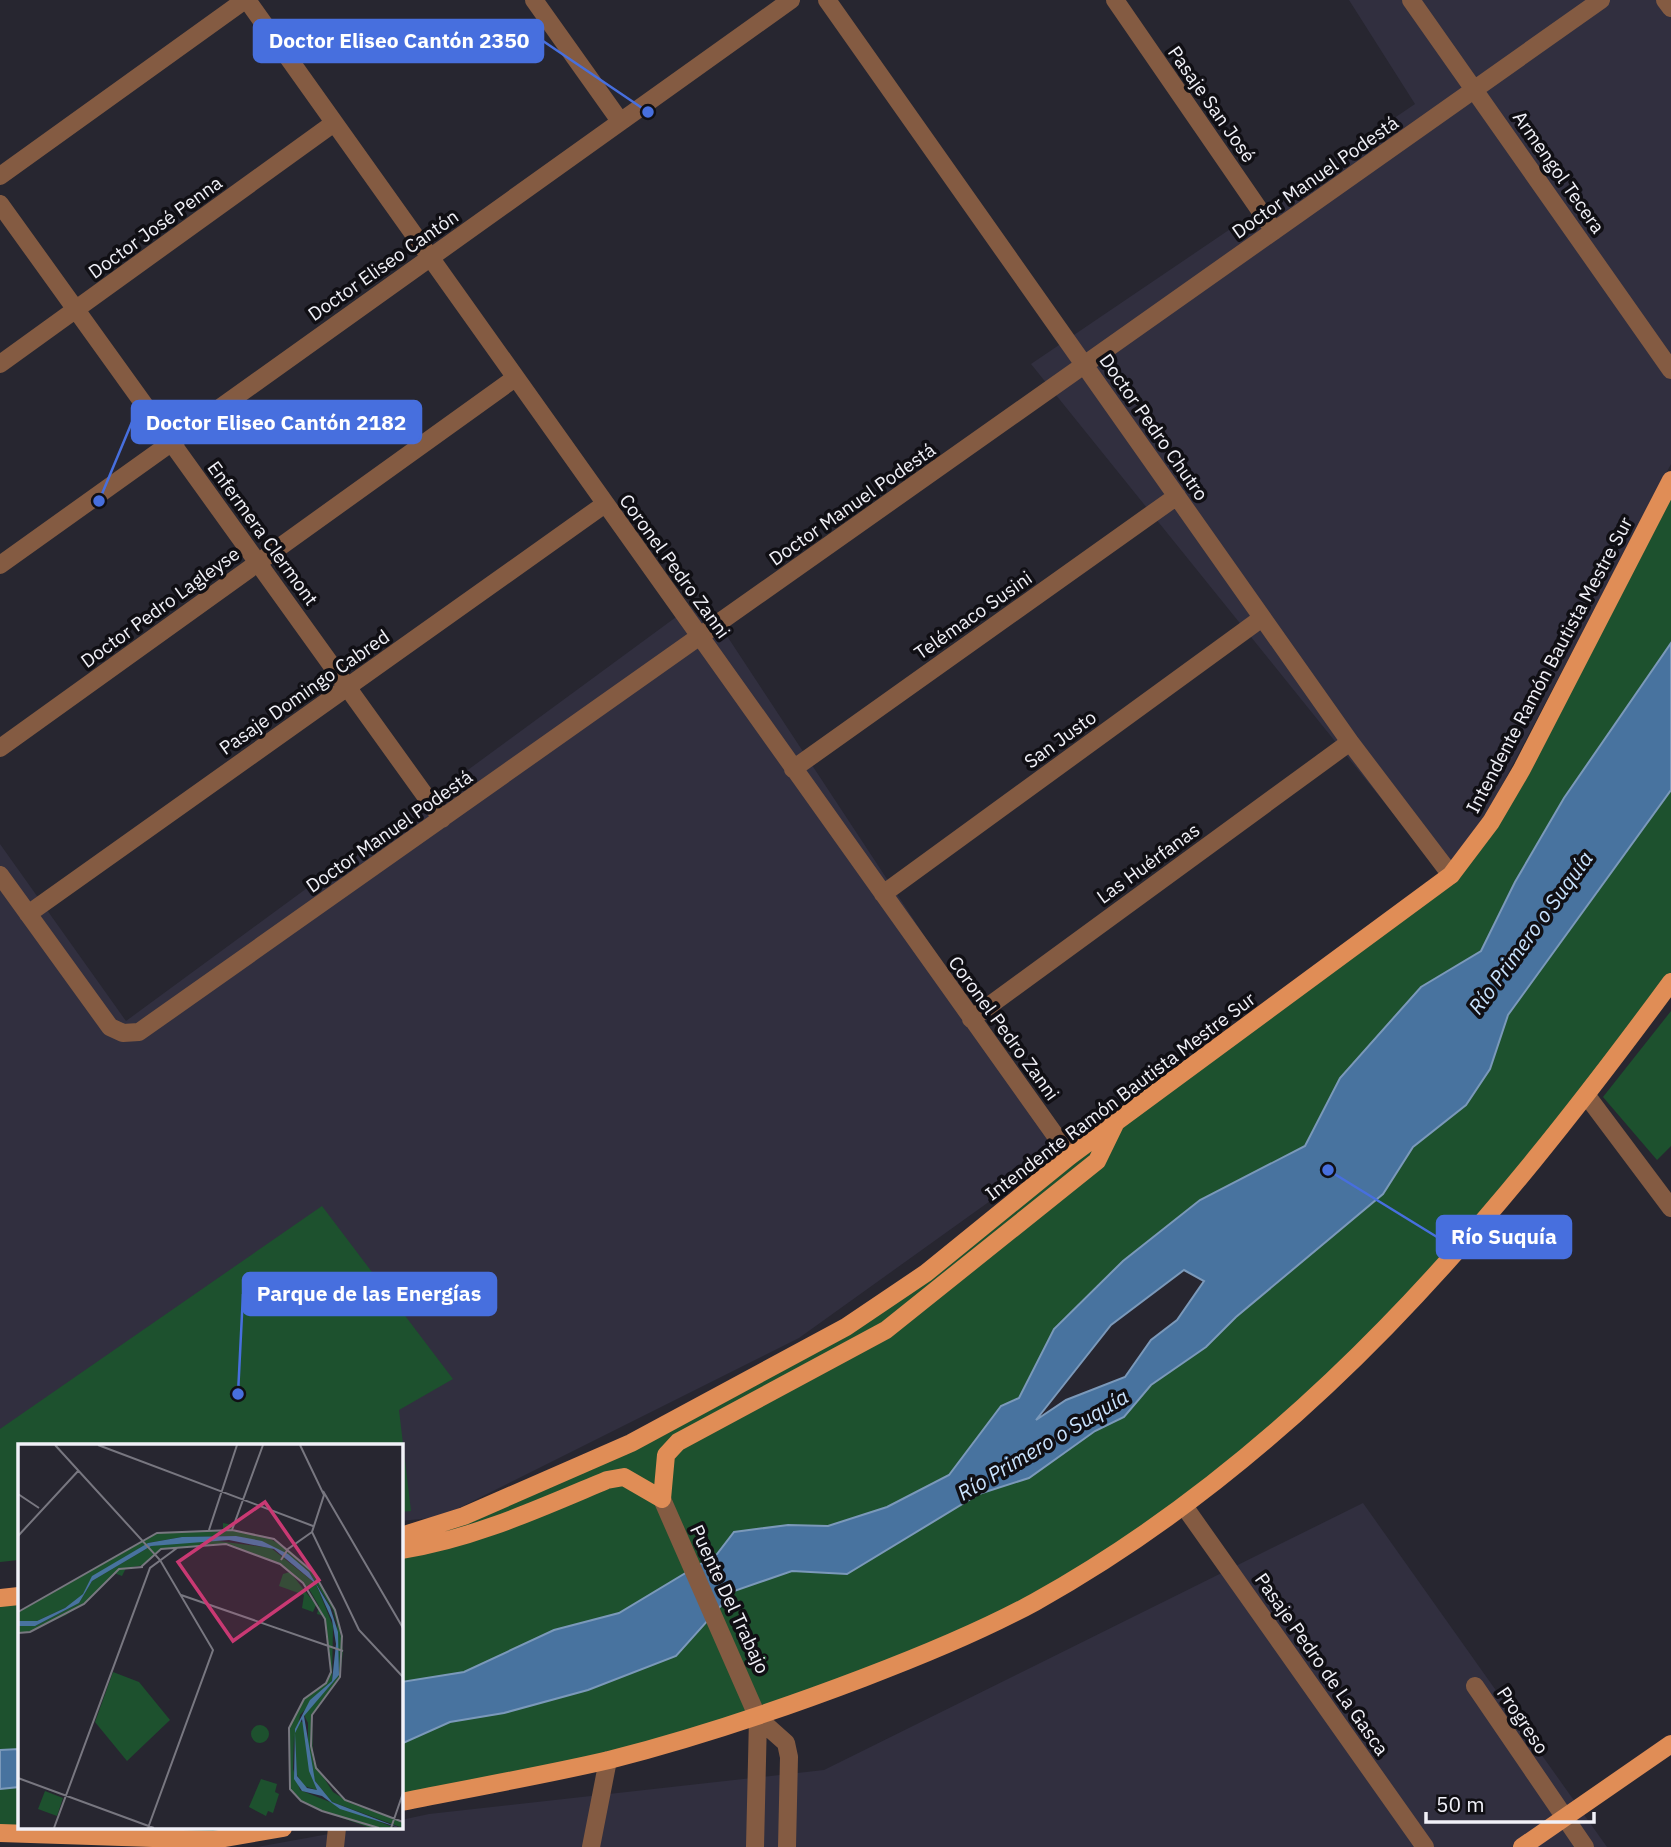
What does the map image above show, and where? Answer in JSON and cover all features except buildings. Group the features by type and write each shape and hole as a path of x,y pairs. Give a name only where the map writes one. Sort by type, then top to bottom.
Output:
{"main road":[{"name":"Intendente Ramón Bautista Mestre Sur","path":"402,1536 464,1516 631,1443 846,1327 917,1280 1070,1156 1451,875 1491,821 1522,769 1671,480"},
{"path":"402,1802 608,1760 758,1718 902,1663 1032,1603 1101,1562 1184,1506 1336,1379 1426,1287 1502,1202 1587,1096 1671,982"},
{"path":"402,1550 431,1545 501,1524 607,1479 624,1477 658,1493 666,1455 678,1442 886,1330 1097,1161 1115,1124"},
{"path":"0,1598 18,1596"},
{"path":"1522,1847 1671,1744"},
{"path":"0,1833 146,1840 213,1840 277,1829"}],"street":[{"name":"Coronel Pedro Zanni","path":"246,0 1070,1156"},
{"path":"0,176 246,0"},
{"path":"534,0 620,121"},
{"name":"Doctor Eliseo Cantón","path":"0,565 790,0"},
{"name":"Doctor Pedro Chutro","path":"827,0 1350,742 1451,875"},
{"name":"Pasaje San José","path":"1115,0 1275,231"},
{"name":"Armengol Tecera","path":"1410,0 1671,370"},
{"path":"1665,0 1671,8"},
{"name":"Doctor Manuel Podestá","path":"28,914 110,1027 123,1033 139,1032 1275,231 1592,3"},
{"name":"Doctor José Penna","path":"0,364 334,123"},
{"name":"Enfermera Clermont","path":"0,204 442,819"},
{"name":"Doctor Pedro Lagleyse","path":"0,748 515,378"},
{"name":"Telémaco Susini","path":"793,769 1177,496"},
{"name":"Pasaje Domingo Cabred","path":"28,914 605,503"},
{"name":"San Justo","path":"883,894 1262,618"},
{"name":"Las Huérfanas","path":"971,1019 1350,742"},
{"path":"0,875 28,914"},
{"path":"1587,1096 1671,1208"},
{"name":"Puente Del Trabajo","path":"658,1493 750,1693 758,1718"},
{"name":"Pasaje Pedro de La Gasca","path":"1184,1506 1425,1847"},
{"name":"Progreso","path":"1475,1686 1585,1847"},
{"path":"755,1847 758,1718"},
{"path":"758,1718 786,1743 789,1757 787,1847"},
{"path":"591,1847 608,1760"},
{"path":"335,1847 337,1829"}],"shaded area":[{"path":"1349,0 1671,0 1671,464 1450,884 1031,364 1415,104"},
{"path":"702,598 1064,1148 799,1338 441,1517 402,1521 402,1444 18,1444 0,1556 0,844 126,1021"},
{"path":"1363,1503 1607,1847 257,1847 356,1829 402,1829 402,1820 429,1814 824,1770"}],"green space":[{"path":"1671,480 1671,643 1564,798 1515,882 1481,951 1421,987 1340,1078 1305,1146 1200,1200 1054,1329 1019,1398 1001,1406 949,1475 887,1507 828,1526 788,1525 734,1532 717,1554 619,1613 554,1630 464,1672 402,1682 402,1536 464,1516 846,1327 1470,851"},
{"path":"1671,790 1671,982 1426,1287 1184,1506 1033,1603 758,1718 402,1802 402,1744 450,1722 504,1713 588,1690 676,1656 734,1591 792,1571 847,1574 979,1494 1029,1478 1095,1431 1124,1417 1151,1385 1206,1347 1236,1317 1383,1194 1413,1147 1466,1105 1490,1069 1508,1015"},
{"path":"1671,1011 1671,1146 1657,1160 1603,1097"},
{"path":"322,1206 453,1379 399,1410 411,1511 402,1512 402,1444 18,1444 18,1560 0,1562 0,1429"},
{"path":"18,1596 18,1749 0,1750 0,1598"},
{"path":"18,1787 18,1829 278,1829 259,1833 0,1833 0,1789"}],"water":[{"name":"Río Primero o Suquía","path":"1671,643 1671,790 1508,1015 1490,1069 1466,1105 1413,1147 1383,1194 1236,1317 1206,1347 1151,1385 1124,1417 1095,1431 1029,1478 979,1494 847,1574 792,1571 734,1591 676,1656 588,1690 504,1713 450,1722 402,1744 402,1682 464,1672 554,1630 619,1613 717,1554 734,1532 788,1525 828,1526 887,1507 949,1475 1001,1406 1019,1398 1054,1329 1123,1261 1200,1200 1305,1146 1340,1078 1421,987 1481,951 1515,882 1564,798","holes":["1184,1270 1204,1281 1177,1320 1151,1340 1125,1377 1066,1400 1036,1420 1111,1325"]},
{"path":"18,1749 18,1787 0,1789 0,1750"}],"place":[{"name":"Doctor Eliseo Cantón 2350","path":"648,112"},
{"name":"Doctor Eliseo Cantón 2182","path":"99,501"},
{"name":"Río Suquía","path":"1328,1170"},
{"name":"Parque de las Energías","path":"238,1394"}]}
